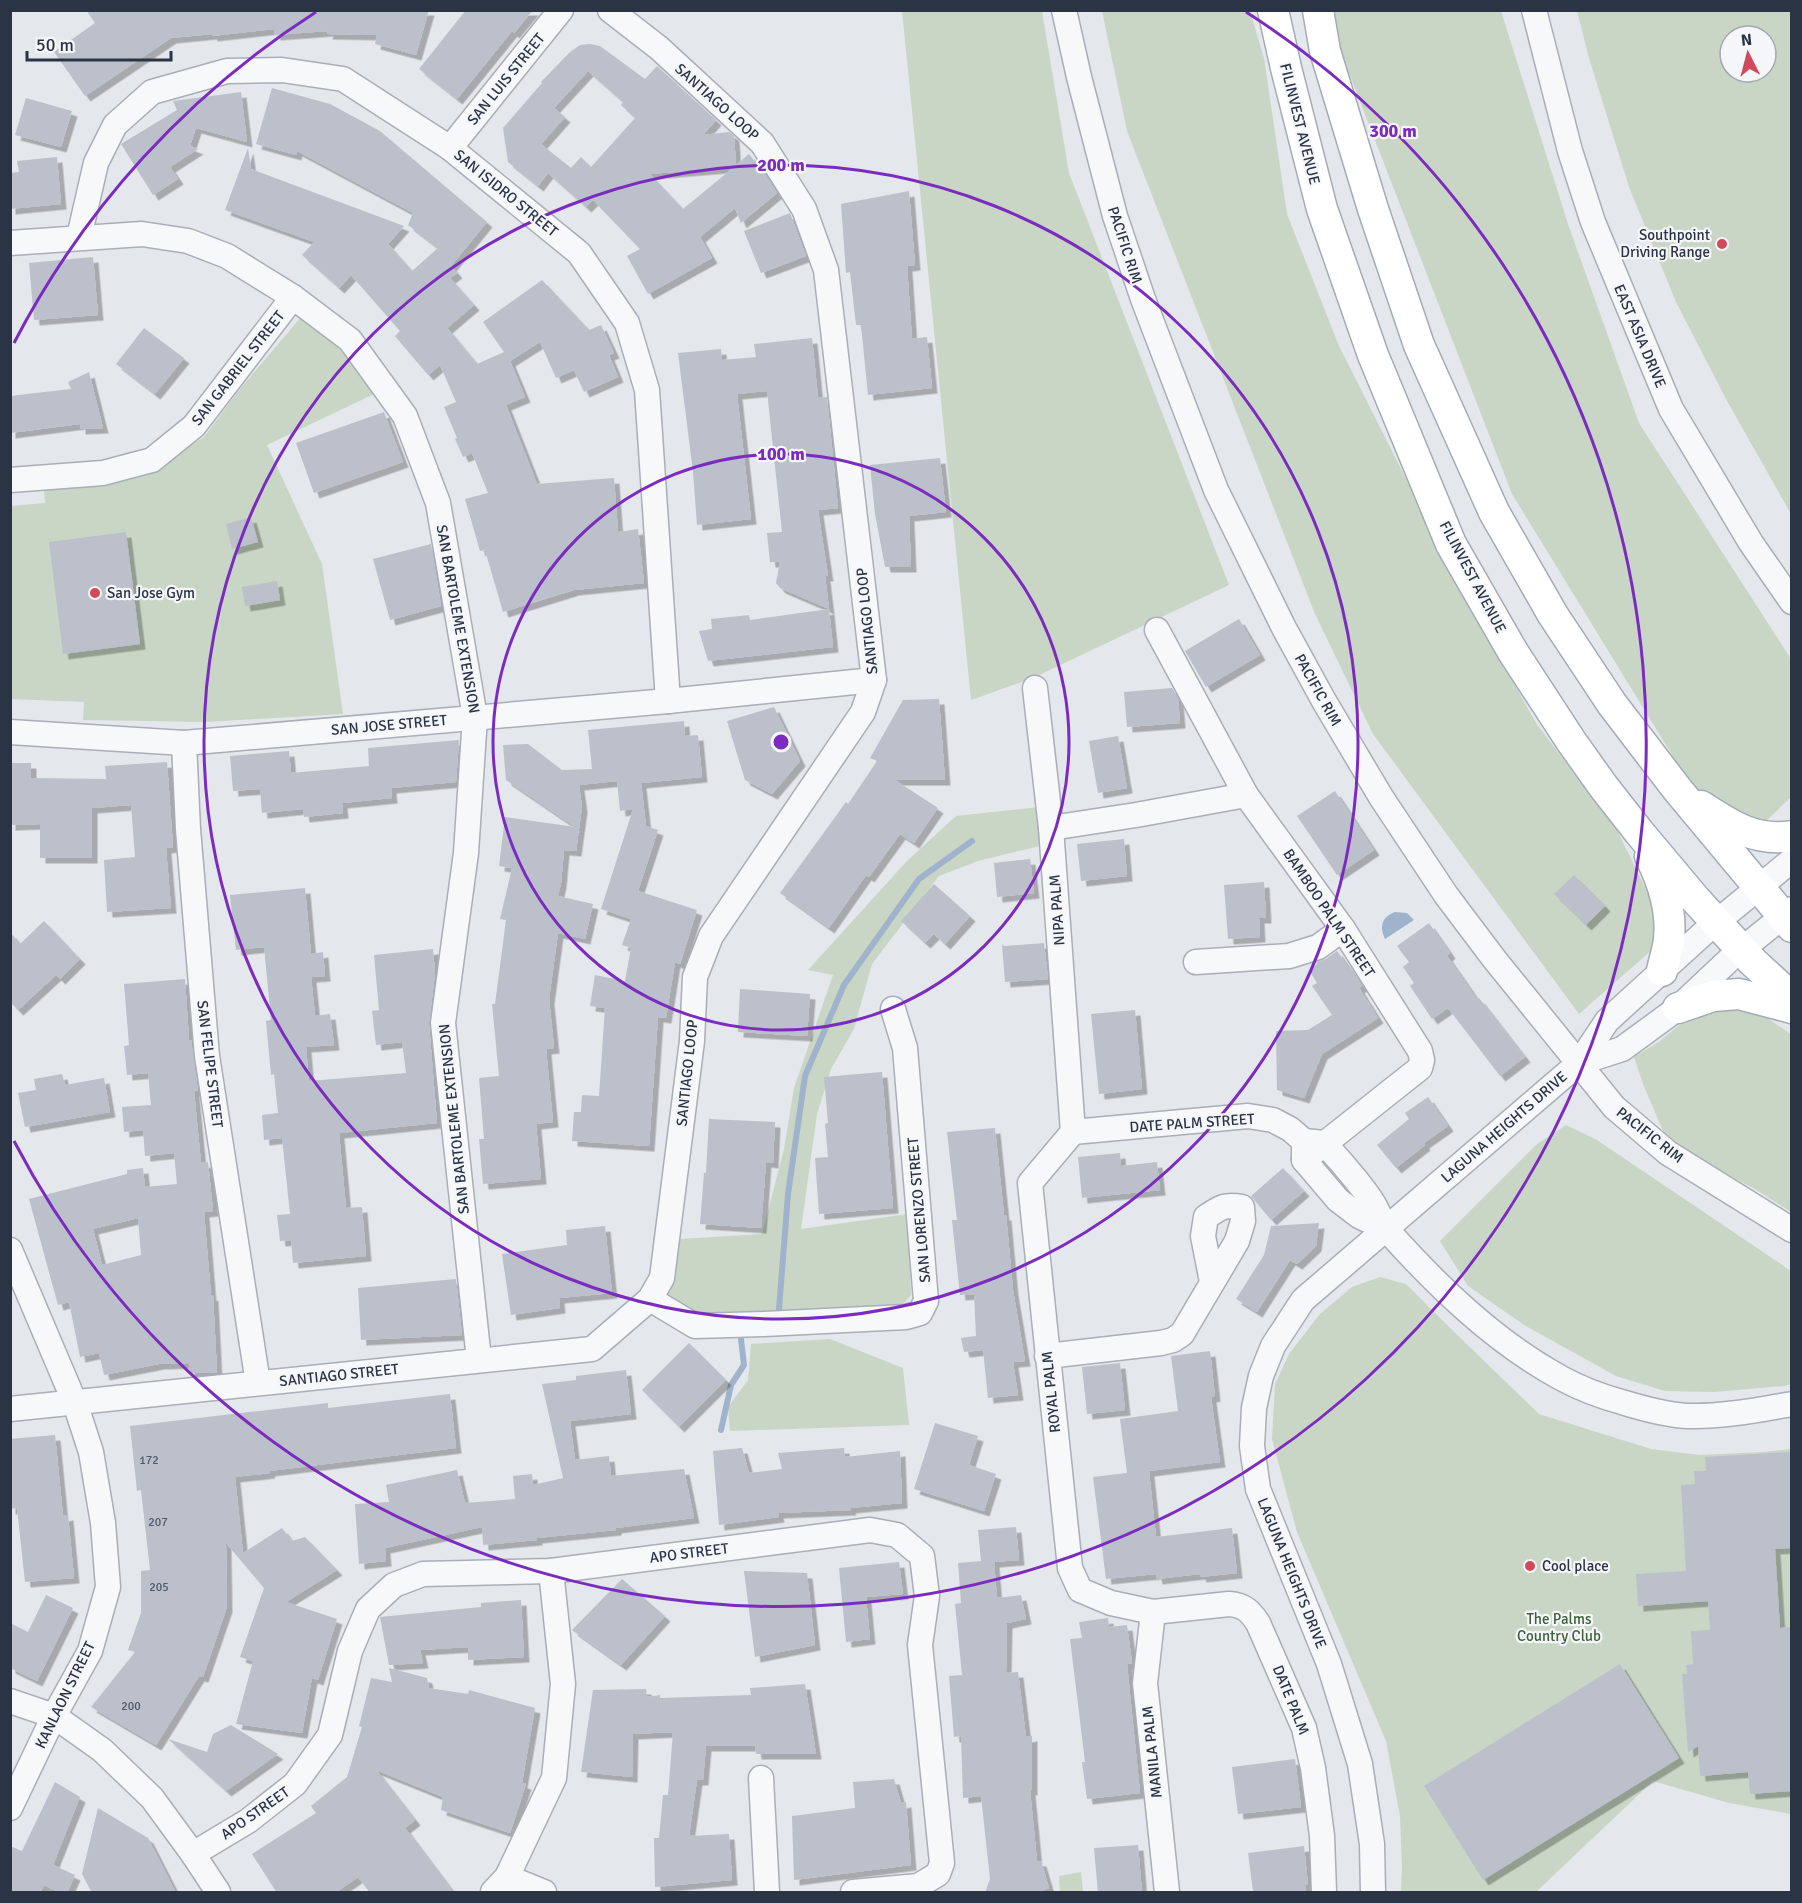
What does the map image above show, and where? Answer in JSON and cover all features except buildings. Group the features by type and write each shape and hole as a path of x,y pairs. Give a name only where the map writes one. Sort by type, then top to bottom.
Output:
{"main road":[{"name":"FILINVEST AVENUE","path":"1273,10 1322,209 1373,356 1451,544 1513,652 1571,741 1638,832 1716,922 1791,998"},
{"path":"1318,10 1325,51 1366,187 1419,345 1494,512 1553,615 1612,705 1677,789 1759,888 1788,918"},
{"path":"1677,789 1724,821 1742,830 1763,837 1791,836"},
{"path":"1638,832 1659,873 1669,914 1669,940 1662,971"},
{"path":"1678,1008 1713,996 1739,994 1791,1008"}],"street":[{"name":"SAN LUIS STREET","path":"450,148 561,10"},
{"name":"SANTIAGO LOOP","path":"610,10 659,48 762,143 804,209 826,270 874,680 863,712 711,936 695,977 692,1041 662,1278 650,1299"},
{"name":"PACIFIC RIM","path":"1064,10 1079,77 1122,237 1216,490 1284,628 1381,798 1446,895 1488,951 1614,1107 1668,1153 1791,1230"},
{"name":"EAST ASIA DRIVE","path":"1534,10 1570,151 1593,222 1671,409 1751,543 1791,602"},
{"name":"SAN ISIDRO STREET","path":"79,237 96,163 115,125 152,92 227,71 282,70 343,79 450,148 579,253 627,322 647,390 668,701"},
{"name":"SAN BARTOLEME EXTENSION","path":"10,243 142,234 188,241 227,256 294,297 350,340 405,416 438,502 475,717 466,854 443,1023 479,1360"},
{"name":"SAN GABRIEL STREET","path":"10,480 103,473 152,460 195,426 294,297"},
{"name":"BAMBOO PALM STREET","path":"1157,630 1246,795 1343,928 1420,1051 1422,1060 1420,1068 1311,1148"},
{"name":"SAN JOSE STREET","path":"10,732 184,743 668,701 874,680"},
{"name":"NIPA PALM","path":"1035,688 1051,828 1073,1132"},
{"name":"SAN FELIPE STREET","path":"184,743 188,829 207,1056 258,1383"},
{"path":"1051,828 1136,816 1246,795"},
{"name":"LAGUNA HEIGHTS DRIVE","path":"1373,1893 1372,1844 1360,1764 1329,1664 1258,1489 1252,1446 1254,1408 1261,1376 1273,1346 1303,1300 1579,1063 1607,1022 1716,922 1791,860"},
{"name":"LAGUNA HEIGHTS DRIVE","path":"1579,1063 1622,1049 1678,1008 1730,959 1788,918"},
{"path":"1196,962 1289,956 1318,948 1343,928"},
{"name":"SAN LORENZO STREET","path":"650,1299 695,1326 906,1317 920,1313 926,1301 905,1048 892,1009"},
{"name":"DATE PALM STREET","path":"1073,1132 1248,1116 1274,1120 1290,1129 1311,1148 1338,1200 1359,1216 1386,1228"},
{"name":"ROYAL PALM","path":"1073,1132 1030,1183 1070,1568 1080,1590 1111,1603 1153,1612"},
{"path":"1386,1228 1443,1288 1482,1323 1523,1354 1562,1379 1602,1396 1644,1409 1686,1416 1720,1415 1791,1404"},
{"name":"KANLAON STREET","path":"10,1250 75,1403 91,1452 103,1522 108,1587 90,1651 54,1716 10,1808"},
{"path":"1047,1356 1173,1340 1182,1334 1212,1282"},
{"name":"SANTIAGO STREET","path":"10,1409 592,1348 650,1299"},
{"name":"APO STREET","path":"193,1854 248,1821 295,1784 330,1736 350,1651 368,1609 394,1585 423,1574 551,1571 870,1530 897,1535 921,1556 927,1596 920,1645 942,1863 938,1874 918,1886 854,1893"},
{"path":"544,1893 500,1885 554,1778 563,1684 551,1571"},
{"name":"DATE PALM","path":"1153,1612 1229,1604 1241,1605 1250,1611 1258,1623 1304,1728 1313,1768 1322,1836 1324,1893"},
{"name":"MANILA PALM","path":"1153,1612 1145,1683 1167,1893"},
{"path":"10,1701 54,1716 102,1750 152,1798 218,1893"},
{"path":"761,1778 767,1893"}],"green space":[{"path":"902,11 1042,11 1069,173 1229,585 1033,678 971,700"},
{"path":"1102,11 1250,11 1264,58 1287,214 1339,346 1461,588 1536,723 1617,830 1656,910 1653,949 1579,1014 1373,734 1315,614 1127,131"},
{"path":"1333,11 1501,11 1568,224 1639,423 1791,659 1791,797 1758,829 1696,794 1512,494 1337,42"},
{"name":"Southpoint Driving Range","path":"1577,11 1791,11 1791,514 1727,401 1676,302 1629,187 1589,58"},
{"path":"301,317 348,356 374,394 267,445 322,564 343,714 206,722 83,720 84,702 11,699 11,506 45,503 44,490 150,472 204,437 240,389"},
{"path":"1040,807 1044,845 978,861 939,876 872,964 854,1029 831,1069 817,1114 801,1229 908,1214 911,1295 903,1304 696,1313 676,1306 665,1298 680,1239 762,1234 784,1149 794,1088 833,975 808,970 907,861 956,816"},
{"path":"1734,1003 1752,1008 1791,1034 1791,1212 1755,1189 1669,1145 1634,1057 1660,1041 1684,1021"},
{"path":"1566,1125 1597,1140 1791,1271 1791,1384 1714,1392 1665,1391 1616,1376 1524,1325 1468,1286 1440,1241 1537,1144"},
{"name":"The Palms Country Club","path":"1380,1277 1406,1284 1539,1414 1651,1449 1699,1455 1791,1449 1791,1814 1729,1803 1653,1781 1536,1892 1401,1892 1400,1816 1386,1741 1297,1532 1272,1439 1275,1384 1289,1354 1319,1315 1352,1287"},
{"path":"830,1339 903,1368 909,1425 730,1431 728,1407 748,1380 751,1344"},
{"path":"1081,1872 1083,1892 1060,1892 1059,1876"}],"water":[{"path":"1395,912 1407,913 1414,920 1385,939 1382,930 1383,922 1387,916"}],"waterway":[{"path":"779,1309 788,1194 805,1076 844,985 919,879 972,841"},
{"path":"721,1430 731,1385 744,1365 741,1339"}],"place":[{"name":"Southpoint Driving Range","path":"1722,244"},
{"name":"San Jose Gym","path":"95,593"},
{"name":"Cool place","path":"1530,1566"}]}
